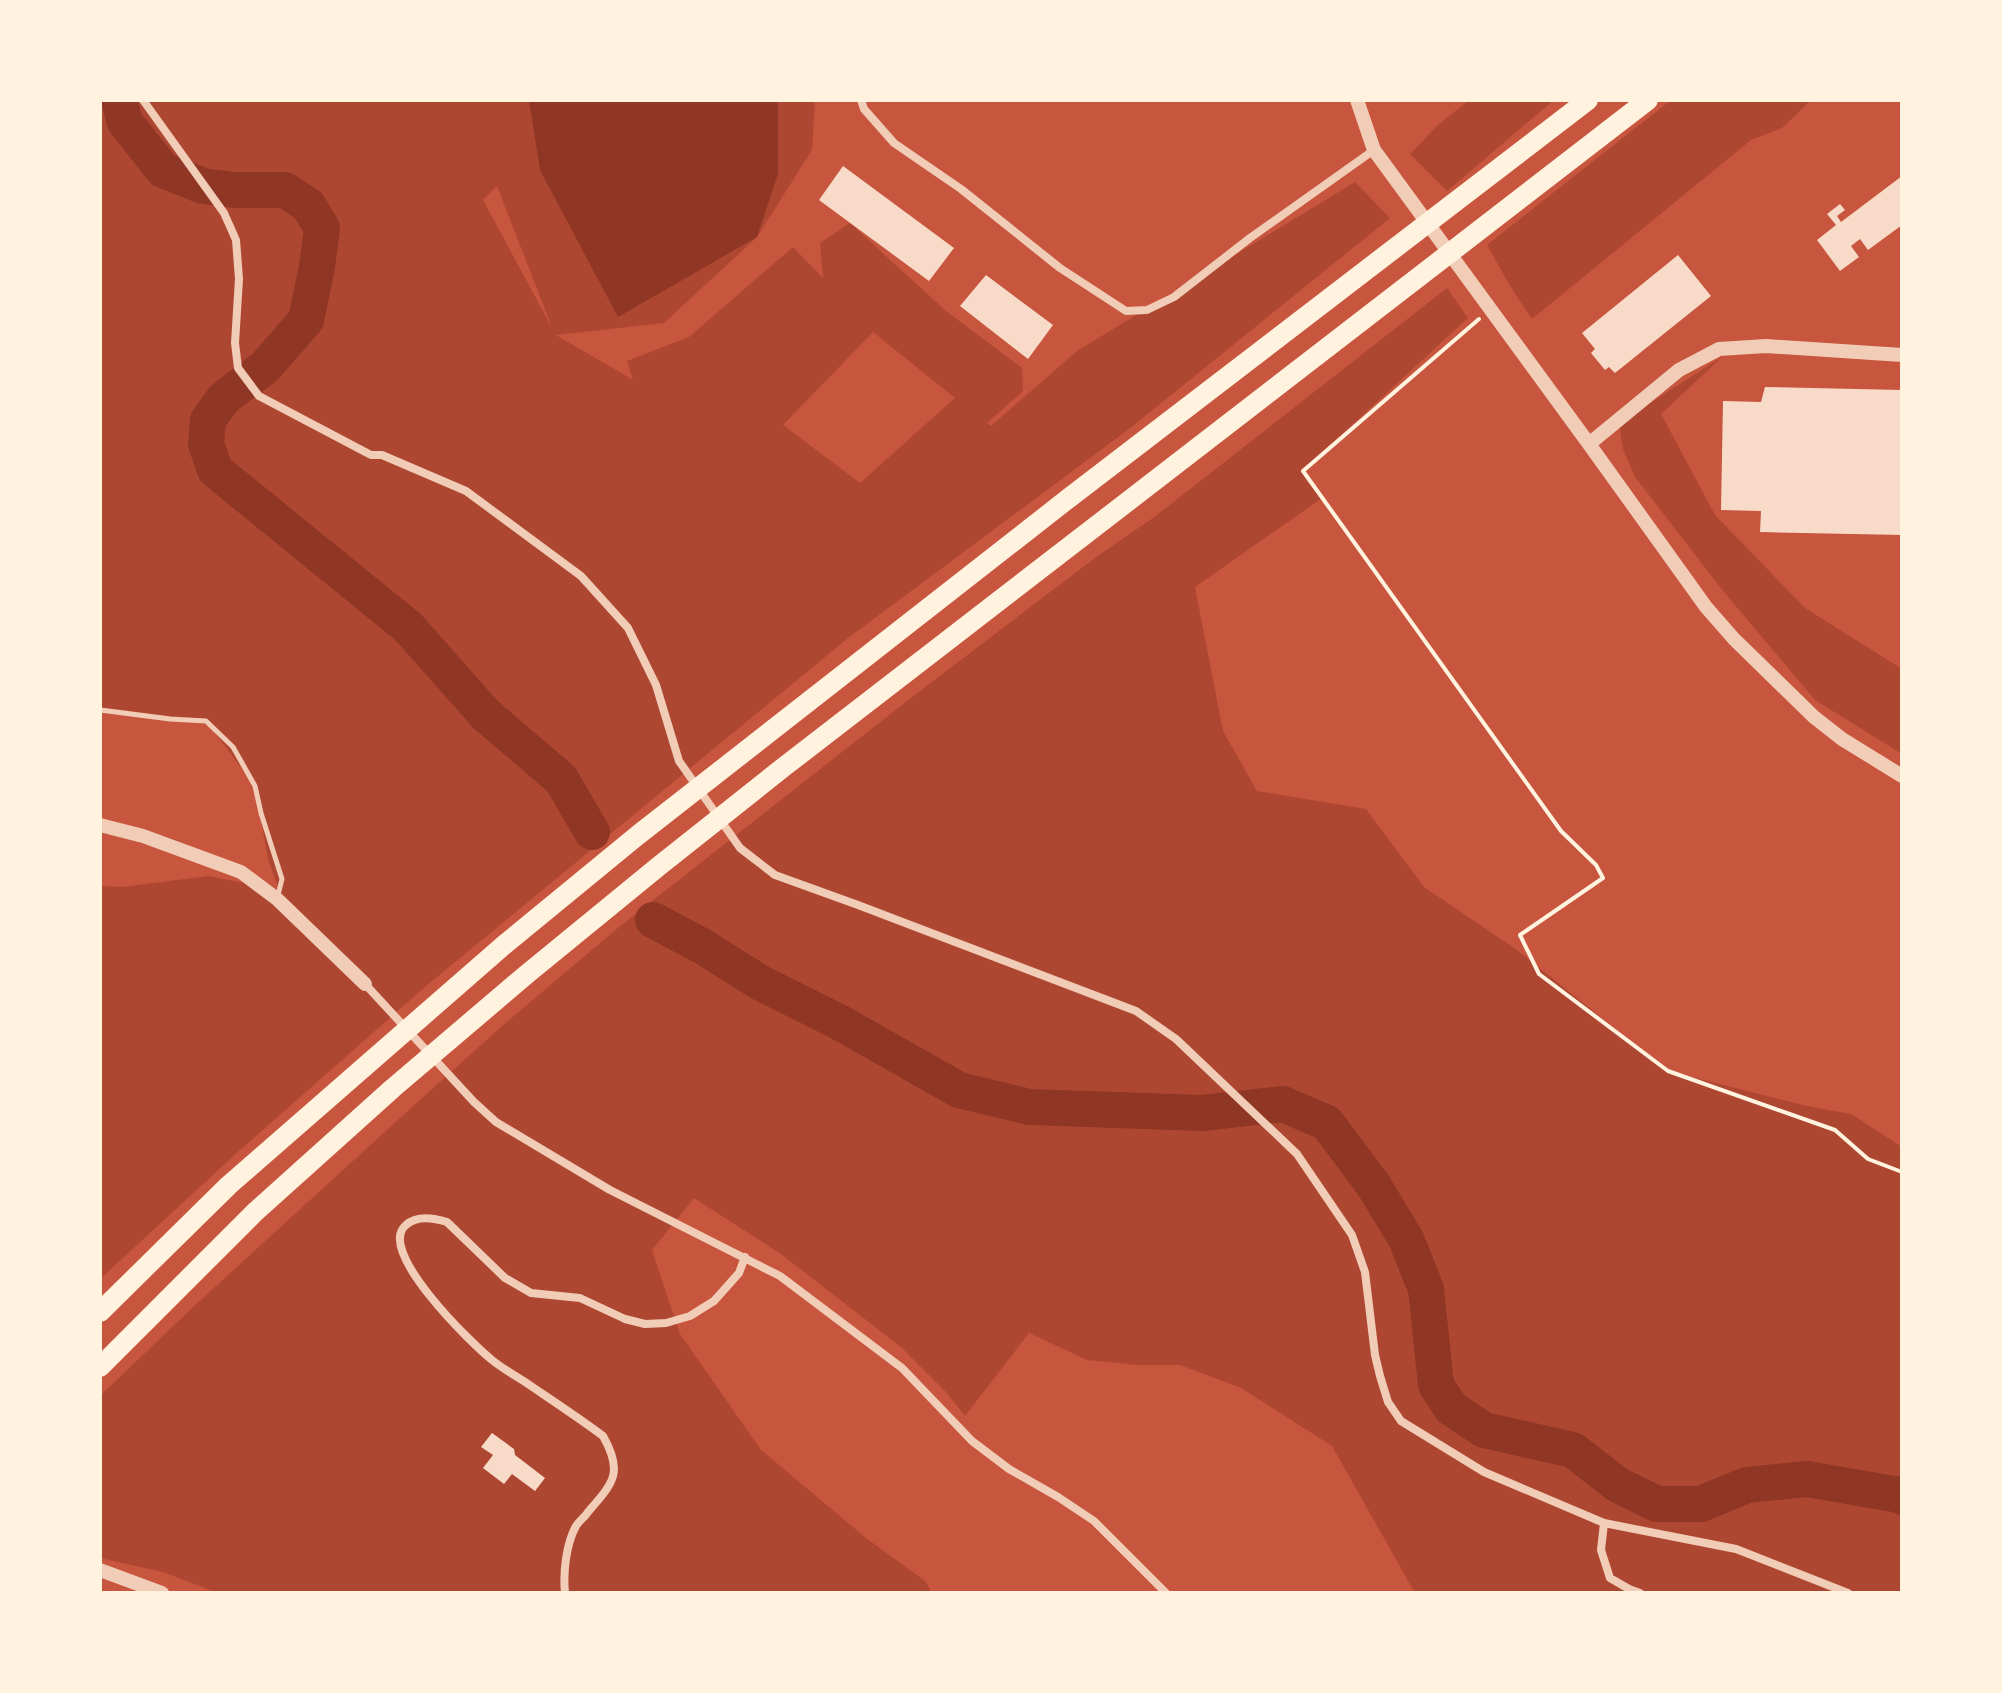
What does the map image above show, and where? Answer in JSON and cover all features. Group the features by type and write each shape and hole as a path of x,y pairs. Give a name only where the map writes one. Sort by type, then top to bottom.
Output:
{"highway":[{"path":"100,1312 229,1185 504,945 761,737 1588,100"},
{"path":"100,1367 255,1212 393,1088 527,974 785,766 1648,100"}],"street":[{"path":"143,100 224,213 236,240 239,279 235,343 238,368 259,396 371,455 382,455 466,491 581,576 628,628 656,685 679,761 740,848 775,875 1136,1011 1176,1039 1297,1154 1352,1235 1365,1272 1380,1376 1388,1402 1401,1421 1484,1472 1604,1523 1736,1549 1848,1593"},
{"path":"861,100 864,109 894,143 961,189 1060,268 1126,311 1147,310 1174,297 1250,238 1374,150"},
{"path":"1357,100 1374,150 1389,172 1706,607 1734,639 1814,717 1842,739 1902,776"},
{"path":"1589,444 1679,370 1719,349 1766,346 1902,355"},
{"path":"100,825 143,836 241,872 277,899 365,984 496,1122 610,1190 780,1276 902,1368 972,1441 1009,1469 1094,1521 1166,1593"},
{"path":"565,1593 564,1564 576,1527 612,1483 613,1453 603,1436 493,1361 444,1314 410,1268 400,1241 401,1230 409,1222 425,1218 447,1222 505,1278 531,1293 580,1298 625,1319 645,1324 666,1323 690,1316 714,1301 739,1273 745,1257"},
{"path":"1604,1523 1601,1550 1610,1578 1640,1593"},
{"path":"100,1570 162,1593"}],"lane":[{"path":"100,710 206,721 233,747 255,786 282,879 277,899"}],"path":[{"path":"1489,307 1303,471 1561,831 1596,865 1603,878 1520,935 1539,974 1668,1071 1835,1130 1868,1159 1902,1172"}],"shaded area":[{"path":"100,100 815,100 812,150 757,237 664,323 556,335 633,380 627,361 689,337 793,247 823,278 820,243 850,223 946,311 1022,368 1023,391 987,423 991,426 1077,351 1355,182 1390,218 1129,429 848,638 426,986 100,1279 100,886 122,887 209,876 279,890 268,859 255,786 206,721 100,707","holes":["497,186 551,325 551,326 483,200","873,332 955,398 860,483 783,425"]},
{"path":"529,100 776,100 778,174 757,237 618,317 540,170"},
{"path":"1469,100 1554,100 1447,191 1410,154 1438,125"},
{"path":"1671,100 1811,100 1782,128 1751,140 1532,319 1487,245"},
{"path":"1447,288 1468,318 1303,470 1322,498 1195,587 1223,731 1257,791 1366,809 1424,887 1517,950 1668,1071 1851,1114 1902,1147 1902,1593 1415,1593 1332,1446 1241,1388 1180,1365 1087,1360 1029,1333 965,1416 901,1347 781,1254 694,1198 652,1250 680,1334 761,1450 866,1538 925,1581 932,1593 218,1593 163,1572 100,1558 100,1396 192,1308 502,1026 619,927 907,701 1099,555 1153,518"},
{"path":"1722,357 1661,414 1715,515 1805,608 1902,669 1902,754 1815,700 1724,592 1635,477 1623,449 1619,423"}],"building":[{"path":"843,166 954,248 929,281 819,200"},
{"path":"1902,176 1902,225 1868,250 1860,239 1851,246 1859,257 1840,271 1817,240 1836,225 1827,214 1840,204 1845,210 1837,216 1841,222"},
{"path":"1678,255 1711,296 1615,373 1609,367 1605,370 1591,353 1595,349 1582,333"},
{"path":"986,275 1053,325 1028,359 960,306"},
{"path":"1765,387 1902,390 1902,535 1760,532 1761,511 1721,510 1723,401 1761,402"},
{"path":"492,1433 545,1478 535,1491 512,1474 504,1484 483,1468 493,1455 481,1447"}],"waterway":[{"path":"119,100 125,122 163,170 203,186 234,190 285,190 308,205 322,228 306,320 265,367 224,398 208,420 206,444 215,470 408,627 486,715 561,779 592,832"},
{"path":"653,920 761,983 839,1022 959,1090 1029,1107 1202,1113 1283,1104 1327,1123 1374,1186 1406,1239 1426,1289 1436,1385 1451,1408 1484,1430 1573,1450 1618,1485 1657,1504 1701,1504 1747,1485 1807,1479 1902,1497"}]}
